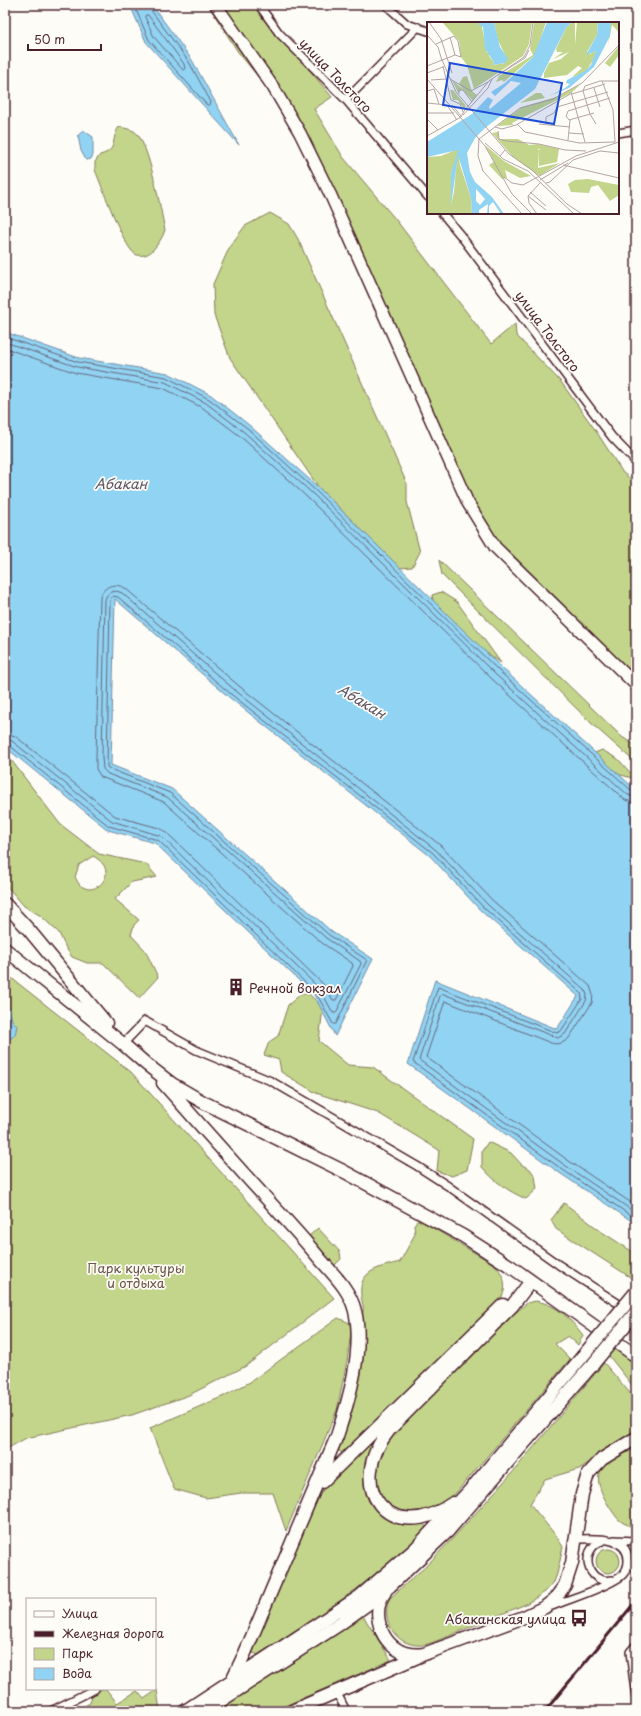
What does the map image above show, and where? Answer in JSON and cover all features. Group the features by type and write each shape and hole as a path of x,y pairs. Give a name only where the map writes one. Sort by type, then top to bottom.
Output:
{"main road":[{"path":"5,904 29,930 124,1044"},
{"path":"5,949 172,1084 197,1099 294,1146 441,1224 491,1254 531,1281 636,1356"},
{"path":"146,1064 299,1234 343,1286 352,1301 356,1318 357,1335 349,1394 334,1443 311,1500 232,1680"},
{"path":"471,1488 450,1505 427,1516 411,1519 398,1517 381,1506 373,1495 370,1482 372,1459 379,1444 390,1429 512,1306 531,1281"},
{"path":"311,1500 317,1489 330,1472 506,1301 531,1281"},
{"path":"185,1711 305,1634 364,1593 414,1550 471,1488 636,1292"},
{"path":"205,1711 328,1632 390,1586 447,1532 594,1363 636,1312"},
{"path":"292,1711 424,1654 524,1617 546,1607 560,1593 569,1575 576,1539 582,1494 588,1474 602,1459 636,1438"},
{"path":"390,1586 380,1601 378,1607 378,1622 384,1635 393,1646 402,1651 414,1655 424,1654"}],"street":[{"path":"216,5 273,87 300,132 331,196 468,502 495,548 636,685"},
{"name":"улица Толстого","path":"259,5 279,32 346,100 427,196"},
{"path":"386,5 408,24 427,31"},
{"path":"346,100 418,27"},
{"path":"619,132 636,130"},
{"name":"улица Толстого","path":"443,214 462,236 612,437 636,462"},
{"path":"124,1044 145,1021 196,1050 271,1081 423,1170 636,1315"},
{"path":"576,1539 636,1541"},
{"path":"616,1579 609,1581 601,1580 591,1573 587,1557 590,1550 598,1542 609,1540 621,1545 628,1555 628,1564 623,1574"},
{"path":"524,1617 616,1579 636,1561"},
{"path":"636,1645 630,1652 636,1698"},
{"path":"51,1711 93,1690"},
{"path":"336,1691 346,1711"}],"green space":[{"path":"208,5 255,5 332,97 314,109 343,157 396,220 491,344 515,324 516,335 561,382 596,431 623,473 636,483 636,690 515,560 476,527 413,371 374,309 360,262 281,105 238,52"},
{"path":"119,127 134,131 145,148 154,177 165,230 161,239 154,248 144,255 135,254 130,249 113,215 95,170 95,162 100,155 110,150 116,131"},
{"path":"270,213 289,224 298,239 407,484 407,502 420,552 412,567 400,568 319,488 230,358 214,315 213,284 230,246 245,226"},
{"path":"439,560 622,737 636,746 636,763 593,725 442,575"},
{"path":"441,592 457,602 501,663 471,642 441,615 435,605 432,595"},
{"path":"602,750 618,759 636,779 606,771 590,755"},
{"path":"5,752 60,824 99,854 146,864 157,877 132,882 115,899 139,920 134,925 131,935 145,950 158,977 139,998 103,963 87,963 72,957 59,933 41,916 24,906 5,884","holes":["93,856 101,862 105,868 106,875 100,885 89,889 80,885 75,877 79,865"]},
{"name":"Парк культуры и отдыха","path":"5,973 131,1072 334,1298 246,1366 189,1395 132,1415 26,1438 5,1450"},
{"path":"301,994 309,994 323,1008 319,1041 348,1065 373,1067 473,1139 467,1170 452,1176 437,1171 439,1150 378,1113 316,1093 281,1072 279,1060 264,1055 269,1042 278,1036 288,1005"},
{"path":"488,1142 511,1153 522,1165 530,1169 535,1176 537,1189 526,1199 502,1186 482,1167 482,1151"},
{"path":"564,1203 602,1232 636,1254 636,1281 556,1229 551,1220"},
{"path":"418,1219 495,1265 503,1278 505,1287 504,1291 500,1300 344,1454 336,1449 359,1322 363,1314 361,1287 363,1280 372,1271 400,1262 415,1234 414,1225"},
{"path":"318,1228 340,1252 341,1259 334,1266 309,1236"},
{"path":"536,1301 557,1309 568,1318 583,1335 578,1345 568,1336 555,1344 570,1359 455,1494 433,1509 411,1514 394,1510 380,1498 375,1474 376,1467 387,1441 416,1410 513,1315 527,1303"},
{"path":"338,1318 352,1324 347,1361 337,1410 286,1531 273,1493 241,1493 206,1498 174,1489 150,1428 224,1396 250,1382"},
{"path":"614,1348 636,1365 636,1390 609,1356"},
{"path":"604,1363 636,1400 636,1433 579,1469 545,1479 530,1504 557,1537 563,1547 554,1582 545,1592 526,1604 434,1642 425,1645 418,1645 408,1643 401,1639 395,1634 388,1621 387,1605 390,1598 426,1566 453,1538 512,1473"},
{"path":"383,1431 375,1442 366,1464 364,1478 365,1491 369,1502 376,1511 385,1518 396,1522 409,1524 423,1523 426,1527 425,1530 387,1565 324,1612 259,1655 250,1652 320,1494 333,1477"},
{"path":"636,1448 636,1528 623,1523 616,1516 604,1497 598,1477 600,1472 607,1464"},
{"path":"608,1549 617,1552 620,1561 617,1570 608,1573 599,1570 596,1561 599,1552"},
{"path":"362,1614 391,1660 273,1711 213,1711"},
{"path":"107,1690 117,1703 137,1691 144,1699 157,1690 160,1711 75,1711 90,1703 93,1692"}],"water":[{"path":"130,5 152,5 192,60 239,145 146,42"},
{"path":"83,130 93,137 93,155 91,159 86,160 81,151 78,136"},
{"name":"Абакан","path":"5,332 79,358 168,373 211,395 249,425 319,488 502,668 636,790 636,1224 561,1174 408,1064 435,980 557,1029 578,996 481,911 430,856 230,698 115,599 111,765 172,789 332,932 373,959 335,1036 314,995 155,843 108,830 5,747"},
{"path":"5,1007 9,1009 12,1020 17,1026 15,1035 10,1039 5,1037"}],"railway":[{"path":"545,1711 636,1601"}],"place":[{"name":"Речной вокзал","path":"236,987"},
{"name":"Абаканская улица","path":"579,1618"}]}
